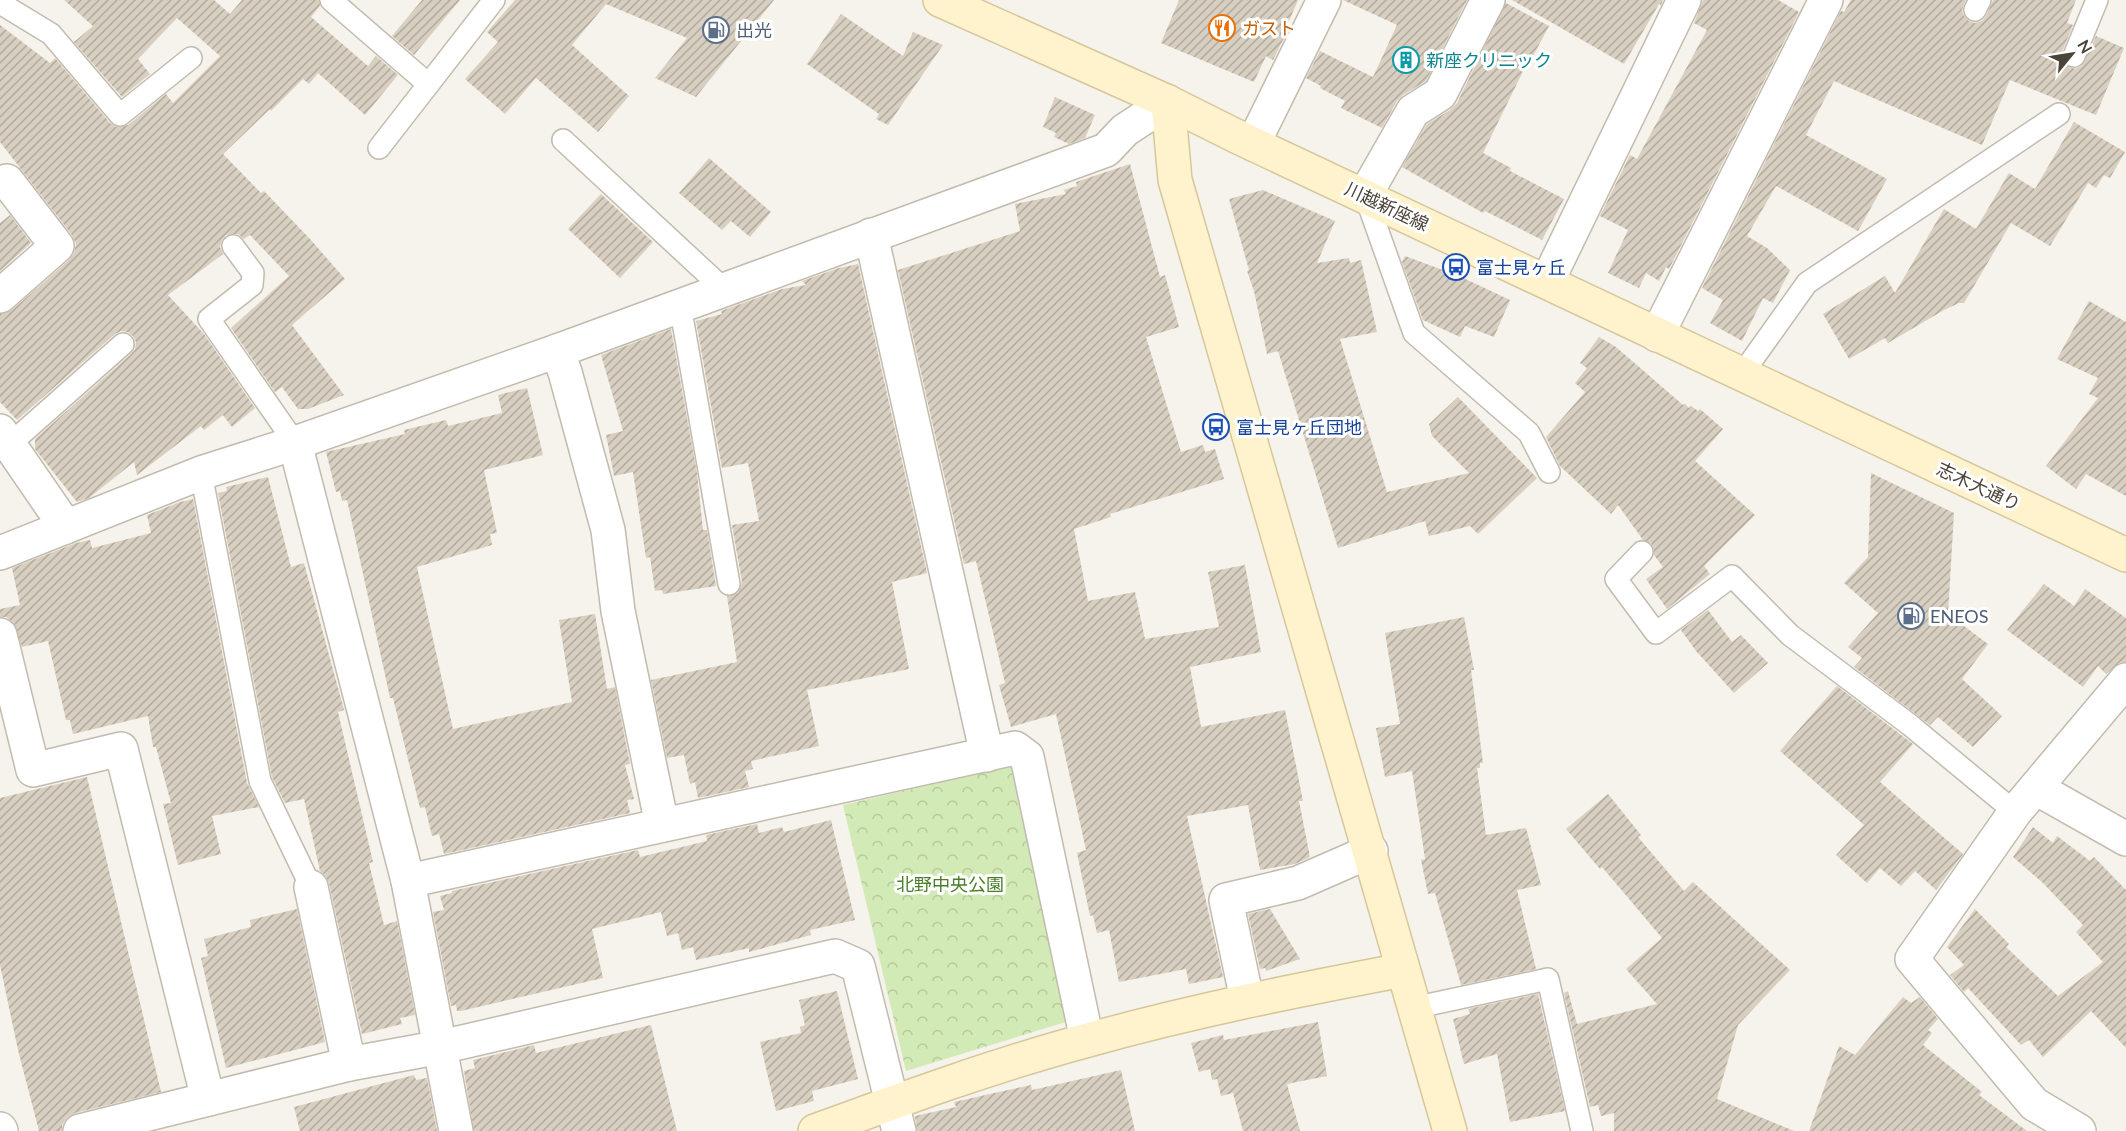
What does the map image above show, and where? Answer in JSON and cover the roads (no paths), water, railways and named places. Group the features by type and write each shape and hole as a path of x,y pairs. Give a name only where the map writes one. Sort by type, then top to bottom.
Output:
{"street":[{"name":"川越新座線","path":"940,0 1168,102 1832,418"},
{"path":"1253,144 1324,0"},
{"path":"1365,195 1413,111 1440,94 1488,0"},
{"path":"1547,282 1684,0"},
{"path":"1657,335 1826,0"},
{"path":"0,553 201,473 296,443 557,351 1106,150 1125,130 1168,102 1175,180 1371,851 1413,1008 1450,1131"},
{"path":"0,296 57,246 8,181"},
{"path":"872,235 987,755"},
{"path":"557,351 565,372 608,530 618,611 662,825"},
{"name":"志木大通り","path":"1832,418 2126,555"},
{"path":"5,437 66,527"},
{"path":"296,443 408,881 456,1131"},
{"path":"0,635 33,770 121,749 208,1099"},
{"path":"2079,1131 2034,1104 1912,959 2025,800 2126,680"},
{"path":"408,881 1015,748 1027,757 1087,1040"},
{"path":"2025,800 2126,839"},
{"path":"1246,1000 1226,900 1298,884 1371,851"},
{"path":"311,887 349,1064"},
{"path":"80,1131 349,1064 441,1047 835,956 858,966 896,1117"},
{"path":"815,1131 896,1117 1087,1040 1246,1000 1403,970"}],"lane":[{"path":"331,0 428,84"},
{"path":"379,148 494,0"},
{"path":"2074,56 2097,0"},
{"path":"0,3 51,34 120,115 191,58"},
{"path":"1742,374 1807,283 2059,114"},
{"path":"563,140 714,280 720,290"},
{"path":"1365,195 1414,333 1529,433 1550,472"},
{"path":"232,246 254,273 252,285 209,319 296,443"},
{"path":"680,305 729,584"},
{"path":"5,437 123,344"},
{"path":"201,473 260,781 311,887"},
{"path":"1642,552 1616,579 1656,633 1732,576 1790,635 1910,725 2025,800"},
{"path":"1413,1008 1548,979 1582,1131"}],"place":[{"name":"ガスト","path":"1222,28"},
{"name":"出光","path":"716,30"},
{"name":"新座クリニック","path":"1406,60"},
{"name":"富士見ヶ丘","path":"1456,267"},
{"name":"富士見ヶ丘団地","path":"1216,427"},
{"name":"ENEOS","path":"1911,616"}],"park label":[{"name":"北野中央公園","path":"950,884"}]}
